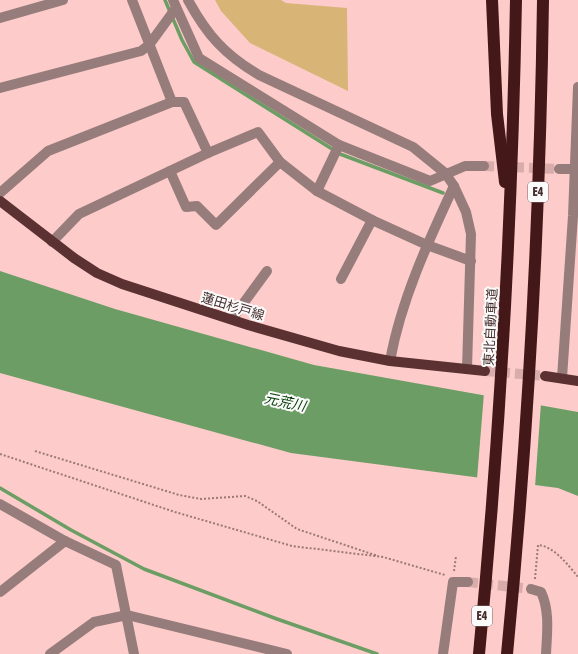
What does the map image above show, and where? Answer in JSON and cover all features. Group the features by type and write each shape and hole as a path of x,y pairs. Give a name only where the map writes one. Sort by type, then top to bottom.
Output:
{"highway":[{"path":"492,0 497,114 509,225"},
{"name":"東北自動車道","path":"478,654 486,578 501,381 509,225 516,0"},
{"name":"E4","path":"507,654 529,384 541,124 543,0"}],"main road":[{"name":"蓮田杉戸線","path":"0,201 52,242 86,266 109,279 320,346 390,361 485,371"},
{"path":"545,376 578,381"}],"street":[{"path":"0,18 63,0"},
{"path":"132,0 172,102"},
{"path":"188,0 210,37 240,64 259,75 397,138 430,159 445,173 454,186 466,212 471,234 467,369"},
{"path":"0,88 141,51 149,45 175,4"},
{"path":"175,4 199,58 339,146 430,181 445,173 465,166 484,166"},
{"path":"562,378 573,298 578,87"},
{"path":"0,193 48,151 172,102 184,102 208,153"},
{"path":"52,242 79,214 208,153 258,132 280,162 316,190 372,220 471,261"},
{"path":"316,190 339,146"},
{"path":"170,171 186,207 197,206 216,225 280,162"},
{"path":"559,169 575,169"},
{"path":"390,361 394,339 427,244 454,186"},
{"path":"341,279 372,220"},
{"path":"232,319 267,271"},
{"path":"0,504 65,541 116,566 134,654"},
{"path":"0,592 65,541"},
{"path":"443,654 453,582 468,582"},
{"path":"534,590 540,592 545,601 547,612 546,654"},
{"path":"50,654 94,622 127,615 287,654"}],"path":[{"path":"35,451 179,495 201,499 245,496 257,501 297,529 383,557 437,571 451,578 453,582"},
{"path":"0,454 175,512 292,546 383,557"},
{"path":"534,590 538,545 545,546 568,565 578,577"},
{"path":"453,582 456,556"}],"shaded area":[{"path":"215,0 281,0 286,3 347,8 348,91 250,43 221,11"}],"water":[{"name":"元荒川","path":"0,271 115,309 314,365 578,412 578,496 558,488 291,453 0,373"}],"pier":[{"path":"484,393 541,403 535,487 477,479"}],"waterway":[{"path":"165,0 182,40 194,62 340,154 443,193"},
{"path":"0,488 71,530 144,569 277,619 377,654"}],"tunnel":[{"path":"484,166 559,169"},
{"path":"485,371 545,376"},
{"path":"468,582 531,589"}]}
